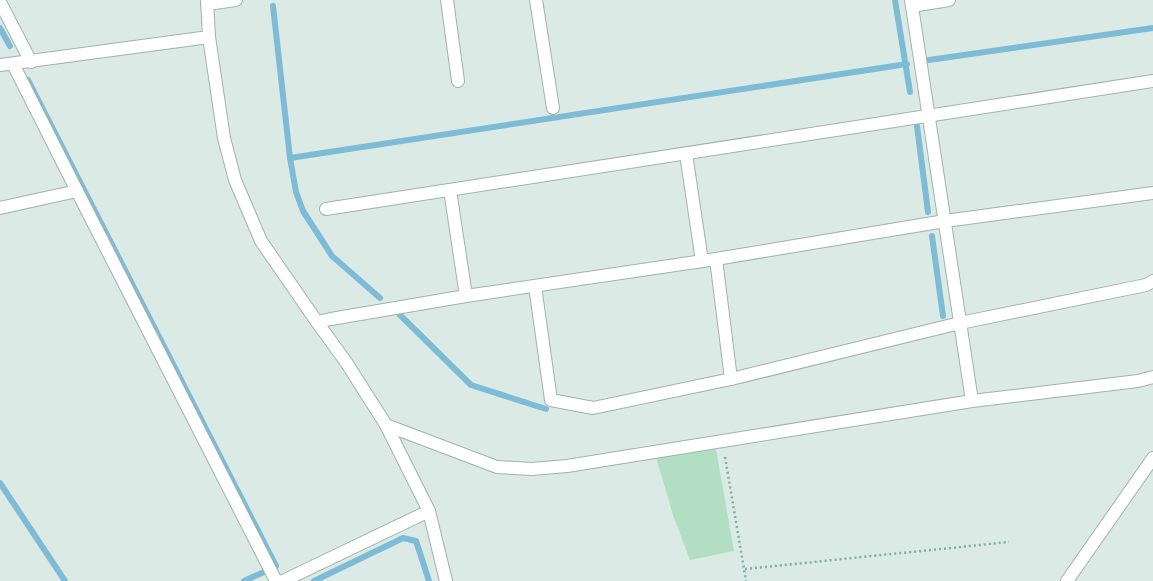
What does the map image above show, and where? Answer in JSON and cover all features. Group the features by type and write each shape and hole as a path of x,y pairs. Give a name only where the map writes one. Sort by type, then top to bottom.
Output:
{"street":[{"path":"236,0 207,2 208,37 224,138 234,180 261,241 346,362 386,425 429,511 446,581"},
{"path":"447,0 458,81"},
{"path":"536,0 553,108"},
{"path":"949,0 911,3 972,401"},
{"path":"0,2 31,62"},
{"path":"0,65 208,37"},
{"path":"13,64 276,581"},
{"path":"326,209 1153,81"},
{"path":"686,154 702,261"},
{"path":"450,190 466,296"},
{"path":"0,208 77,191"},
{"path":"317,322 466,296 716,259 945,221 1153,193"},
{"path":"716,259 731,379"},
{"path":"535,286 551,400 593,408 731,379 960,324 1146,285 1153,281"},
{"path":"386,425 497,467 532,469 567,466 972,401 1138,381 1153,376"},
{"path":"1068,581 1153,458"},
{"path":"283,581 429,511"}],"path":[{"path":"722,441 746,581"},
{"path":"745,569 1009,542"}],"green space":[{"path":"716,449 734,551 690,560 673,515 656,457"}],"waterway":[{"path":"895,0 910,92"},
{"path":"273,6 290,158 296,192 303,211 332,256 380,298"},
{"path":"0,28 10,46"},
{"path":"929,60 1153,28"},
{"path":"290,158 907,64"},
{"path":"28,80 276,566"},
{"path":"917,126 928,212"},
{"path":"932,236 943,316"},
{"path":"399,314 471,385 546,409"},
{"path":"0,483 65,581"},
{"path":"314,581 403,538 416,541 429,581"},
{"path":"244,581 264,572"}]}
